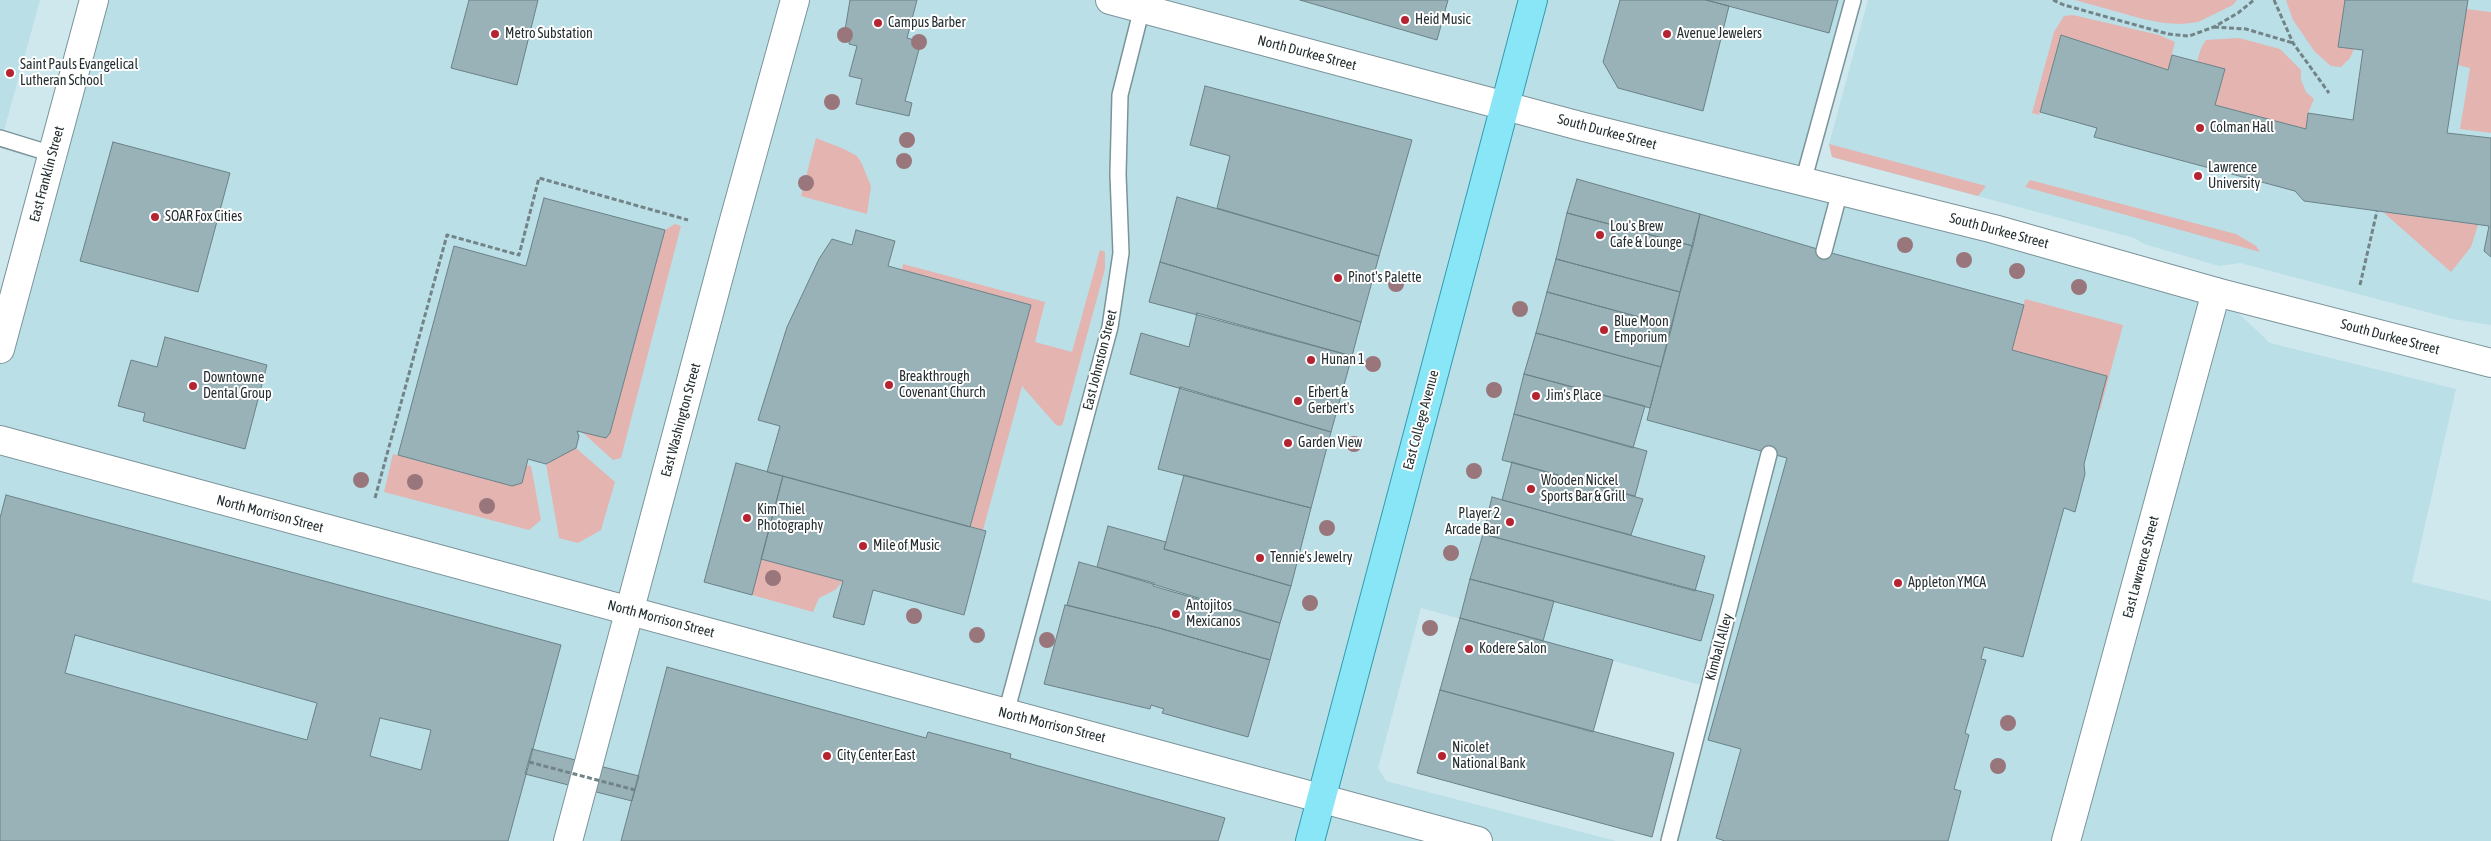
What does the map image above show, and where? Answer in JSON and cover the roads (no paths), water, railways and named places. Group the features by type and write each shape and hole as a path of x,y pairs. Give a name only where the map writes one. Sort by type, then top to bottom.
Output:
{"main road":[{"name":"East College Avenue","path":"1310,841 1533,0"}],"street":[{"name":"East Franklin Street","path":"0,349 94,0"},
{"name":"East Washington Street","path":"568,841 795,0"},
{"name":"North Durkee Street","path":"1110,0 1143,5 1506,106"},
{"name":"South Durkee Street","path":"1506,106 1994,229 2216,292 2491,363"},
{"name":"East Lawrence Street","path":"2066,841 2216,292"},
{"name":"North Morrison Street","path":"0,440 1478,841"}],"lane":[{"path":"1803,182 1853,0"},
{"name":"East Johnston Street","path":"1006,714 1110,327 1121,253 1118,174 1120,96 1143,5"},
{"path":"0,138 52,154"},
{"path":"1824,251 1840,191"},
{"name":"Kimball Alley","path":"1669,841 1769,454"}],"place":[{"name":"Heid Music","path":"1405,20"},
{"name":"Campus Barber","path":"878,23"},
{"name":"Metro Substation","path":"495,34"},
{"name":"Avenue Jewelers","path":"1667,34"},
{"name":"Saint Pauls Evangelical Lutheran School","path":"10,73"},
{"name":"Colman Hall","path":"2200,128"},
{"name":"Lawrence University","path":"2198,176"},
{"name":"SOAR Fox Cities","path":"155,217"},
{"name":"Lou's Brew Cafe & Lounge","path":"1600,235"},
{"name":"Pinot's Palette","path":"1338,278"},
{"name":"Blue Moon Emporium","path":"1604,330"},
{"name":"Hunan 1","path":"1311,360"},
{"name":"Breakthrough Covenant Church","path":"889,385"},
{"name":"Downtowne Dental Group","path":"193,386"},
{"name":"Jim's Place","path":"1536,396"},
{"name":"Erbert & Gerbert's","path":"1298,401"},
{"name":"Garden View","path":"1288,443"},
{"name":"Wooden Nickel Sports Bar & Grill","path":"1531,489"},
{"name":"Kim Thiel Photography","path":"747,518"},
{"name":"Player 2 Arcade Bar","path":"1510,522"},
{"name":"Mile of Music","path":"863,546"},
{"name":"Tennie's Jewelry","path":"1260,558"},
{"name":"Appleton YMCA","path":"1898,583"},
{"name":"Antojitos Mexicanos","path":"1176,614"},
{"name":"Kodere Salon","path":"1469,649"},
{"name":"City Center East","path":"827,756"},
{"name":"Nicolet National Bank","path":"1442,756"}]}
